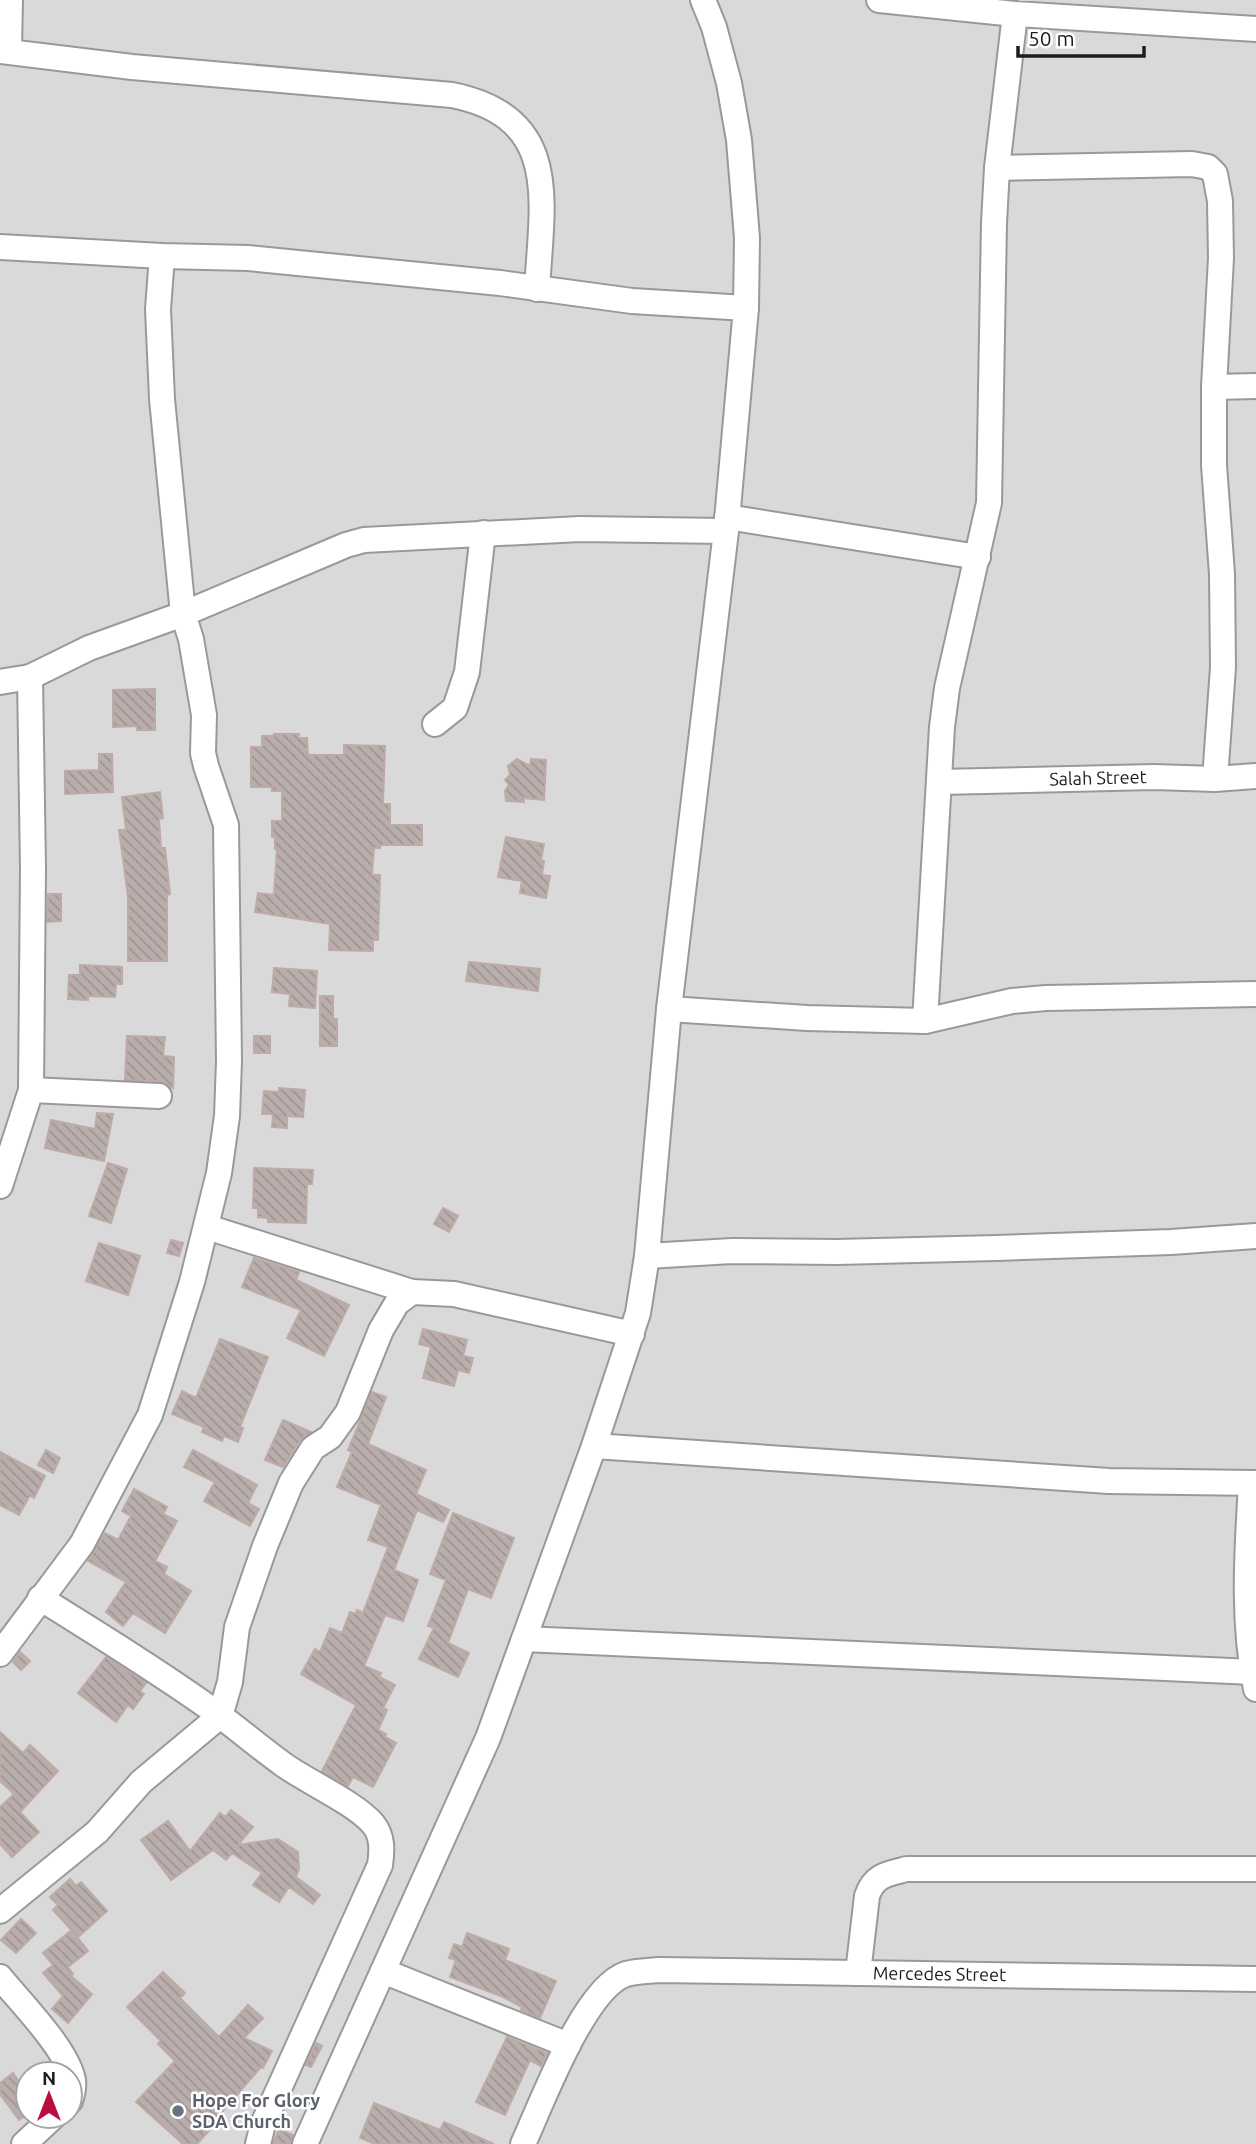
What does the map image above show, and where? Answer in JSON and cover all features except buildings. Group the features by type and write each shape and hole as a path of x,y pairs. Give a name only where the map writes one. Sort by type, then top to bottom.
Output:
{"street":[{"path":"10,0 4,51 132,66 452,95 491,106 521,129 535,155 541,212 537,289"},
{"path":"305,2144 488,1738 632,1335 647,1256 668,1009 726,524 746,308 747,238 738,140 729,83 714,27 703,0"},
{"path":"878,0 1015,14 1256,29"},
{"path":"925,1021 942,727 947,688 989,503 994,223 997,168 1015,14"},
{"path":"997,168 1192,164 1208,167 1215,174 1220,201 1221,258 1213,465 1222,601 1223,667 1216,779"},
{"path":"0,247 248,258 500,283 632,301 746,308"},
{"path":"0,1654 82,1544 150,1415 207,1227 219,1173 227,1116 229,1060 226,825 203,753 204,715 191,639 183,614 161,386 158,309 162,256"},
{"path":"1214,387 1256,386"},
{"path":"0,682 30,677 89,648 183,614 346,545 377,539 726,524 978,557"},
{"path":"435,724 455,708 467,672 483,533"},
{"path":"0,1186 31,1090 33,868 30,677"},
{"name":"Salah Street","path":"940,782 1154,777 1216,779 1256,776"},
{"path":"668,1009 807,1018 925,1021 992,1005 1034,999 1256,994"},
{"path":"31,1090 159,1096"},
{"path":"207,1227 412,1292 454,1294 632,1335"},
{"path":"647,1256 732,1251 837,1252 1023,1247 1256,1236"},
{"path":"0,1911 97,1832 141,1782 220,1716 230,1682 237,1627 291,1483 313,1448 330,1437 348,1412 381,1330 397,1303 412,1292"},
{"path":"524,1639 1254,1680 1245,1581 1254,1483 1109,1480 594,1446"},
{"path":"40,1598 148,1665 285,1766 371,1822 380,1839 382,1850 375,1878 268,2113 258,2144"},
{"path":"858,1973 867,1896 871,1884 885,1874 907,1869 1256,1869"},
{"name":"Mercedes Street","path":"568,2045 602,1990 626,1974 659,1970 1256,1979"},
{"path":"383,1971 568,2045 523,2144"},
{"path":"0,1978 51,2039 65,2060"},
{"path":"24,2144 39,2130"}],"shaded area":[{"path":"0,0 1256,0 1256,2144 0,2144"}],"place":[{"name":"Hope For Glory SDA Church","path":"178,2111"}]}
